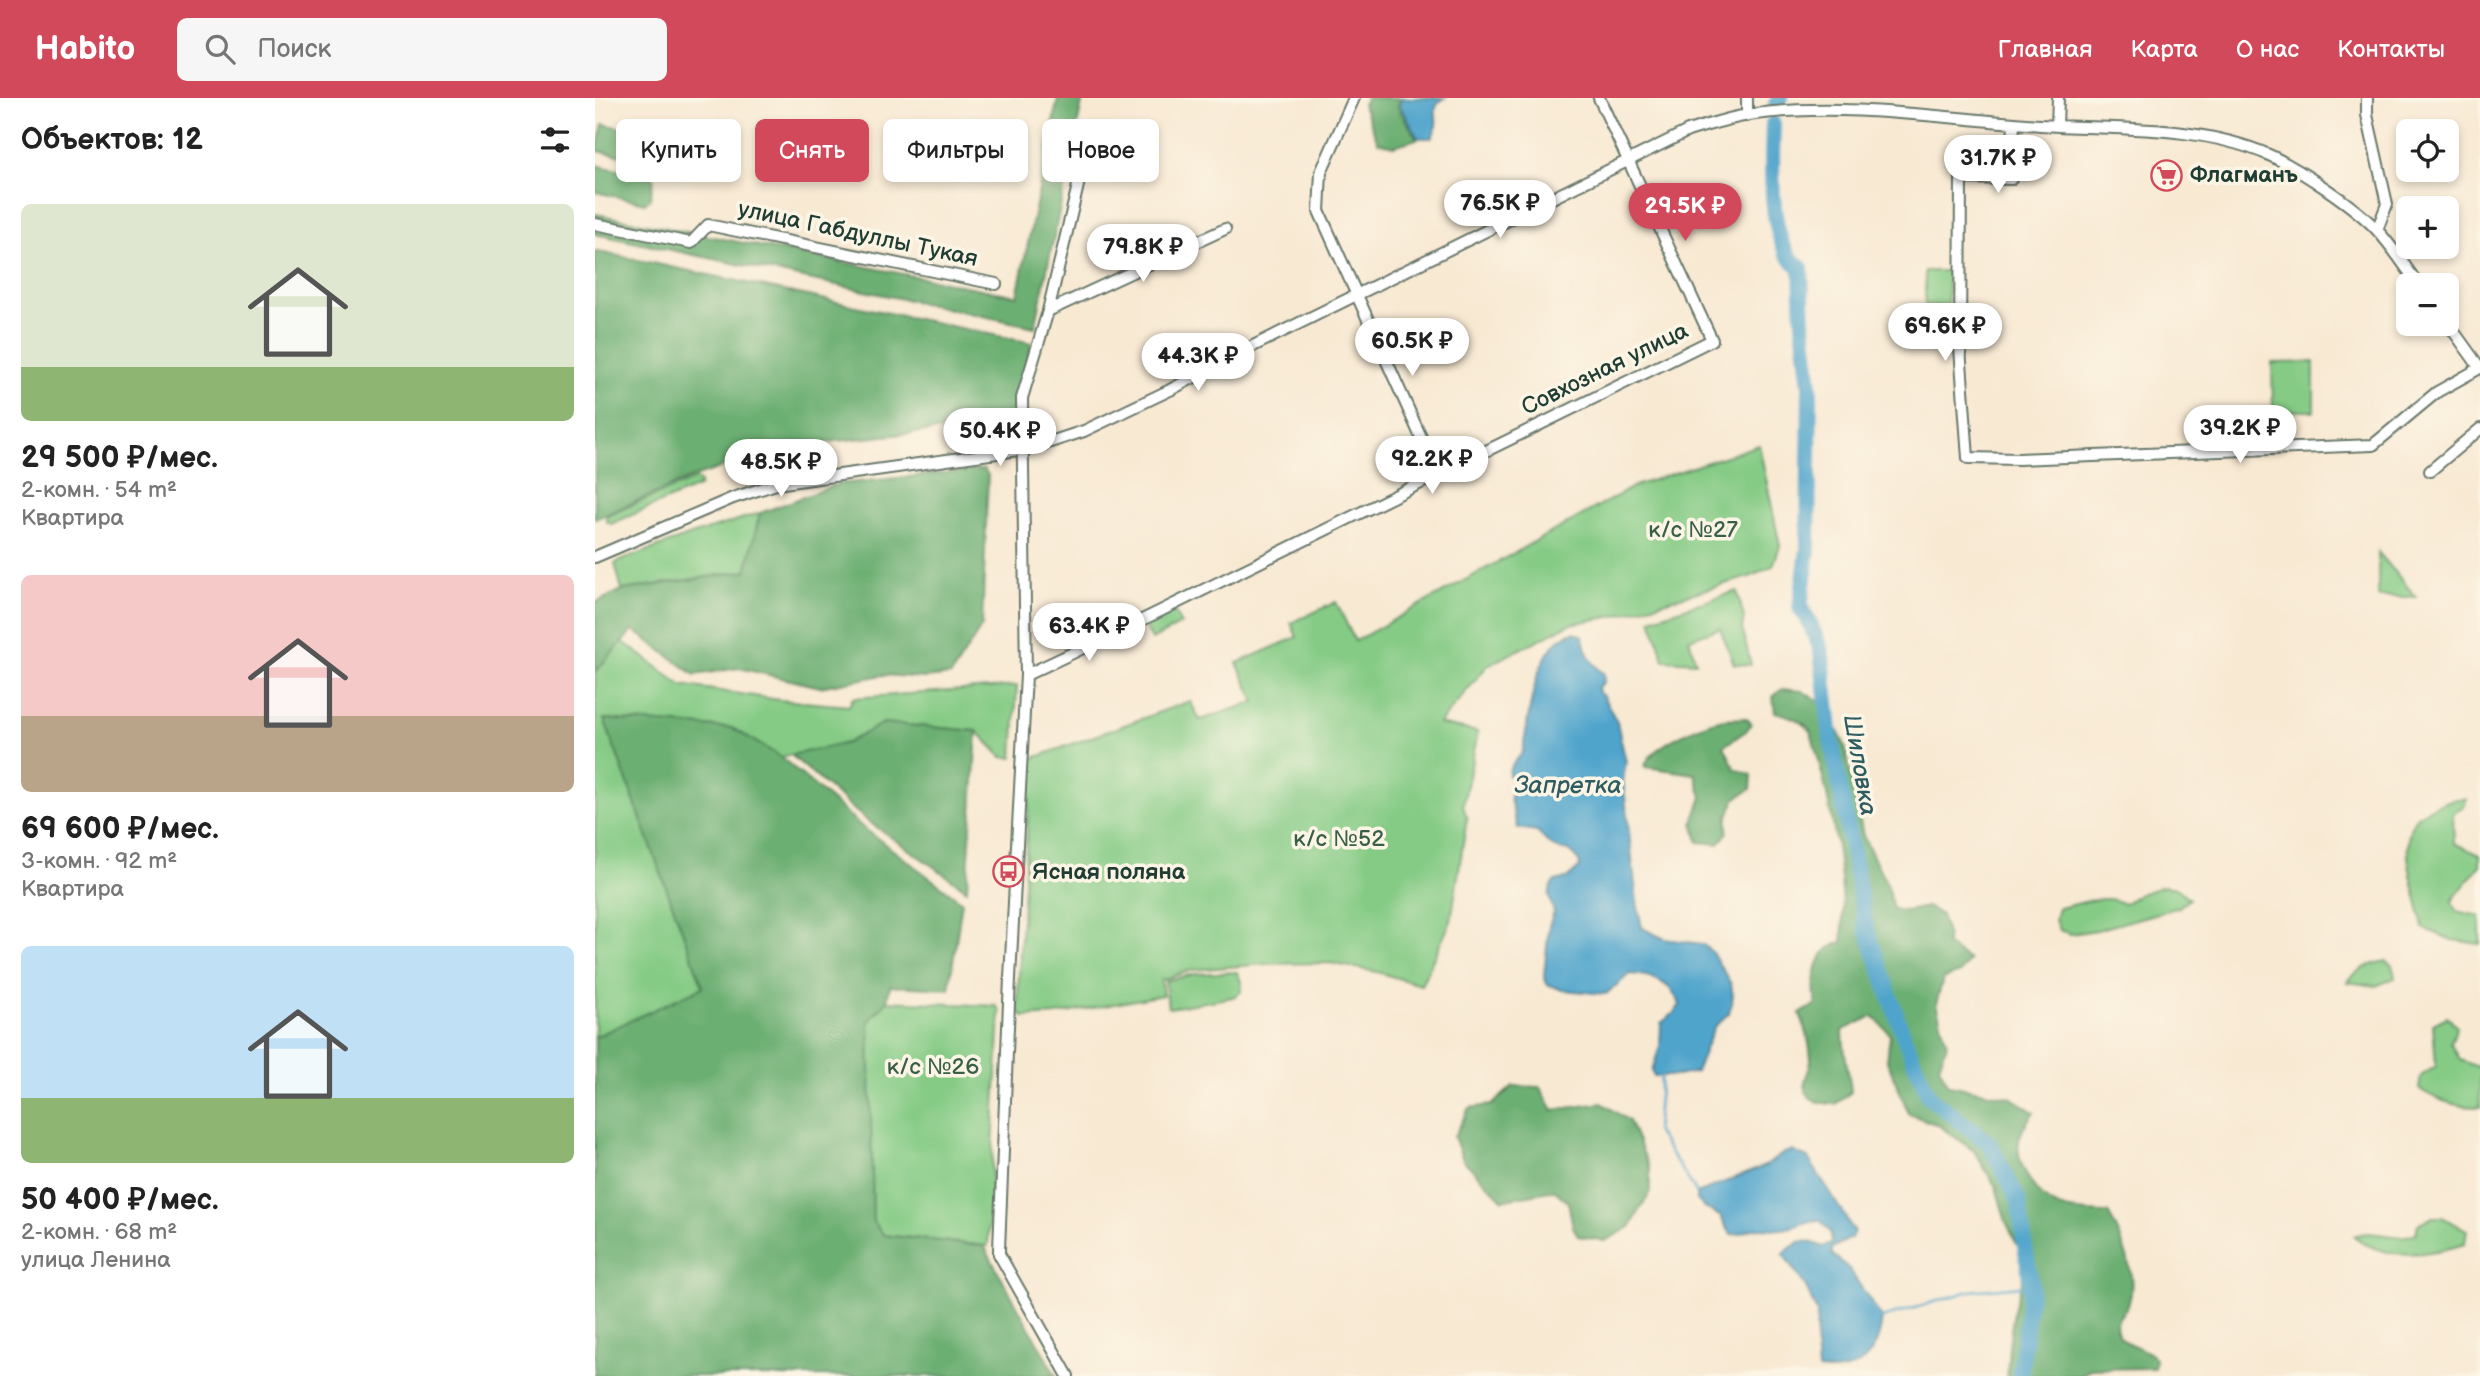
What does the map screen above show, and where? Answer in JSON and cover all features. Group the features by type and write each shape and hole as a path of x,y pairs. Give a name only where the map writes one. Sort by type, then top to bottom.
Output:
{"street":[{"path":"1354,98 1321,172 1319,211 1438,475"},
{"path":"1599,98 1629,158"},
{"path":"1747,98 1752,115"},
{"path":"1831,98 1831,112"},
{"path":"2057,121 2058,98"},
{"path":"2367,98 2367,116 2387,204 2377,230"},
{"path":"595,557 733,498 776,484 1024,449 1084,431 1629,158 1688,131 1752,115 1804,111 1906,115 2014,124 2057,121 2166,131 2215,139 2271,156 2320,185 2377,230 2410,273"},
{"path":"2014,124 2011,179 1961,178 1960,348 1968,458 2019,459 2373,445 2437,392 2480,368 2457,336"},
{"name":"Совхозная улица","path":"1026,675 1712,340 1629,158"},
{"path":"1068,1376 999,1254 999,1249 1026,675 1022,398 1048,311 1079,182"},
{"name":"улица Габдуллы Тукая","path":"595,224 691,243 708,225 996,284"},
{"path":"1048,311 1225,229"},
{"path":"2430,471 2477,437"}],"green space":[{"path":"1058,98 1083,98 1079,119 1054,119"},
{"path":"1366,98 1399,98 1398,107 1417,139 1394,146 1378,142 1363,105"},
{"path":"603,124 616,127 616,155 597,149"},
{"path":"595,165 616,170 616,182 653,182 650,200 645,203 595,192"},
{"path":"1042,175 1042,182 1065,182 1035,327 595,234 595,214 1017,296"},
{"path":"595,251 1032,343 1009,426 972,427 827,442 820,449 808,453 794,453 790,447 778,448 694,477 595,519"},
{"path":"1925,271 1948,271 1948,306 1925,306"},
{"path":"2314,362 2314,411 2273,411 2272,363"},
{"name":"к/с №52","path":"1759,445 1780,546 1773,566 1752,576 1615,616 1570,624 1488,665 1439,724 1478,732 1463,805 1467,818 1451,921 1421,985 1377,972 1330,963 1267,964 1192,970 1161,980 1163,995 1056,1015 1024,1017 1017,1010 1031,759 1190,701 1200,720 1255,702 1237,663 1297,637 1291,623 1336,602 1355,641 1635,486"},
{"path":"984,469 988,475 982,626 951,675 925,678 883,675 820,687 739,668 695,675 633,630 595,672 595,603 622,590 746,571 760,513 838,484"},
{"path":"695,479 700,482 700,486 611,524 607,522 606,516"},
{"path":"760,513 746,571 622,590 615,564 619,561"},
{"path":"2378,552 2416,597 2378,597"},
{"path":"1737,591 1751,665 1734,664 1720,628 1689,639 1696,662 1664,660 1651,619"},
{"path":"1174,610 1181,624 1152,640 1144,625"},
{"path":"622,641 681,685 780,700 849,706 853,698 1017,686 1013,758 1002,757 977,731 883,723 847,743 781,757 732,728 604,719 703,987 595,1037 595,672"},
{"path":"1782,689 1802,691 1818,701 1834,723 1845,746 1863,836 1887,884 1893,909 1905,911 1927,907 1941,915 1947,934 1946,944 1969,960 1960,973 1943,979 1936,1004 1947,1044 1939,1067 1949,1085 2010,1097 2034,1112 2021,1133 2018,1149 2031,1183 2043,1197 2062,1208 2108,1213 2123,1244 2131,1280 2129,1302 2117,1321 2117,1330 2126,1342 2155,1358 2154,1368 2091,1369 2080,1376 2007,1376 2014,1310 2023,1278 2020,1250 2006,1222 1996,1187 1974,1151 1938,1125 1909,1114 1887,1061 1890,1034 1873,1016 1843,1030 1851,1092 1836,1104 1816,1101 1806,1092 1805,1084 1811,1059 1800,1014 1816,1004 1815,975 1822,955 1830,947 1842,942 1842,896 1833,823 1812,737 1809,729 1802,723 1775,712 1773,697"},
{"path":"1746,718 1751,724 1746,731 1724,746 1735,769 1752,775 1751,789 1735,799 1728,816 1727,833 1719,844 1698,842 1693,822 1702,797 1695,774 1645,767 1648,759 1666,744 1691,730 1715,721"},
{"path":"604,719 732,728 781,757 861,826 962,902 949,989 890,986 887,1001 869,1021 873,1222 884,1235 984,1246 1056,1376 595,1376 595,1037 703,987"},
{"path":"883,723 977,731 967,890 866,820 791,755 847,743"},
{"path":"2453,799 2466,799 2465,805 2453,814 2454,843 2480,855 2480,865 2452,901 2456,911 2480,916 2480,944 2452,940 2423,928 2410,870 2408,840 2411,827 2422,813"},
{"path":"2164,886 2177,888 2189,899 2179,907 2097,930 2070,934 2059,930 2055,920 2058,908 2100,899 2123,904 2140,894"},
{"path":"2387,961 2393,966 2395,978 2376,986 2347,982 2365,967"},
{"path":"1237,972 1242,984 1241,992 1233,997 1168,1007 1165,981 1194,974"},
{"name":"к/с №26","path":"887,1001 996,1006 1000,1011 988,1246 884,1235 873,1222 869,1021"},
{"path":"2447,1017 2457,1026 2451,1043 2460,1060 2480,1068 2480,1107 2448,1102 2419,1089 2421,1076 2436,1066 2433,1024"},
{"path":"1513,1086 1540,1087 1553,1110 1602,1103 1629,1121 1650,1168 1650,1193 1630,1227 1605,1241 1578,1236 1573,1227 1568,1202 1554,1190 1503,1200 1463,1160 1454,1137 1469,1108 1492,1105"},
{"path":"2432,1217 2442,1217 2467,1230 2465,1244 2422,1253 2393,1253 2379,1250 2354,1236 2369,1233 2409,1236 2416,1233 2418,1224"}],"water":[{"path":"1401,98 1445,98 1436,107 1436,128 1432,138 1418,138 1400,106"},
{"name":"Запретка","path":"1574,632 1583,636 1589,657 1604,674 1604,682 1598,687 1599,693 1617,722 1626,762 1623,780 1642,928 1665,939 1702,944 1712,952 1731,984 1733,996 1729,1013 1714,1027 1696,1072 1677,1076 1654,1076 1652,1071 1660,1046 1661,1023 1680,1005 1672,991 1660,981 1630,974 1606,994 1562,990 1547,984 1544,976 1549,926 1554,912 1549,896 1551,886 1555,881 1568,878 1580,867 1579,861 1569,851 1551,845 1537,831 1518,828 1510,795 1512,783 1509,771 1522,752 1531,700 1542,665 1560,639"},
{"path":"1792,1151 1808,1158 1854,1231 1851,1238 1832,1248 1832,1254 1848,1268 1882,1318 1871,1352 1856,1366 1845,1370 1818,1370 1817,1313 1806,1287 1783,1254 1806,1241 1823,1247 1832,1242 1830,1231 1820,1220 1786,1228 1757,1228 1731,1234 1720,1216 1697,1200 1697,1193 1765,1166 1784,1153"}],"waterway":[{"name":"Шиловка","path":"1776,104 1780,98"},
{"name":"Шиловка","path":"1773,124 1774,211 1782,243 1790,258 1801,268 1803,325 1810,386 1808,550 1800,608 1808,619 1821,650 1831,739 1866,927 1905,1040 1929,1097 1989,1143 2018,1199 2031,1285 2020,1376"},
{"path":"1661,1075 1656,1131 1697,1193"},
{"path":"1882,1318 1970,1291 2031,1285"}],"place":[{"name":"Флагманъ","path":"2167,175"},
{"name":"Ясная поляна","path":"1009,872"}],"park label":[{"name":"к/с №27","path":"1693,530"}]}
